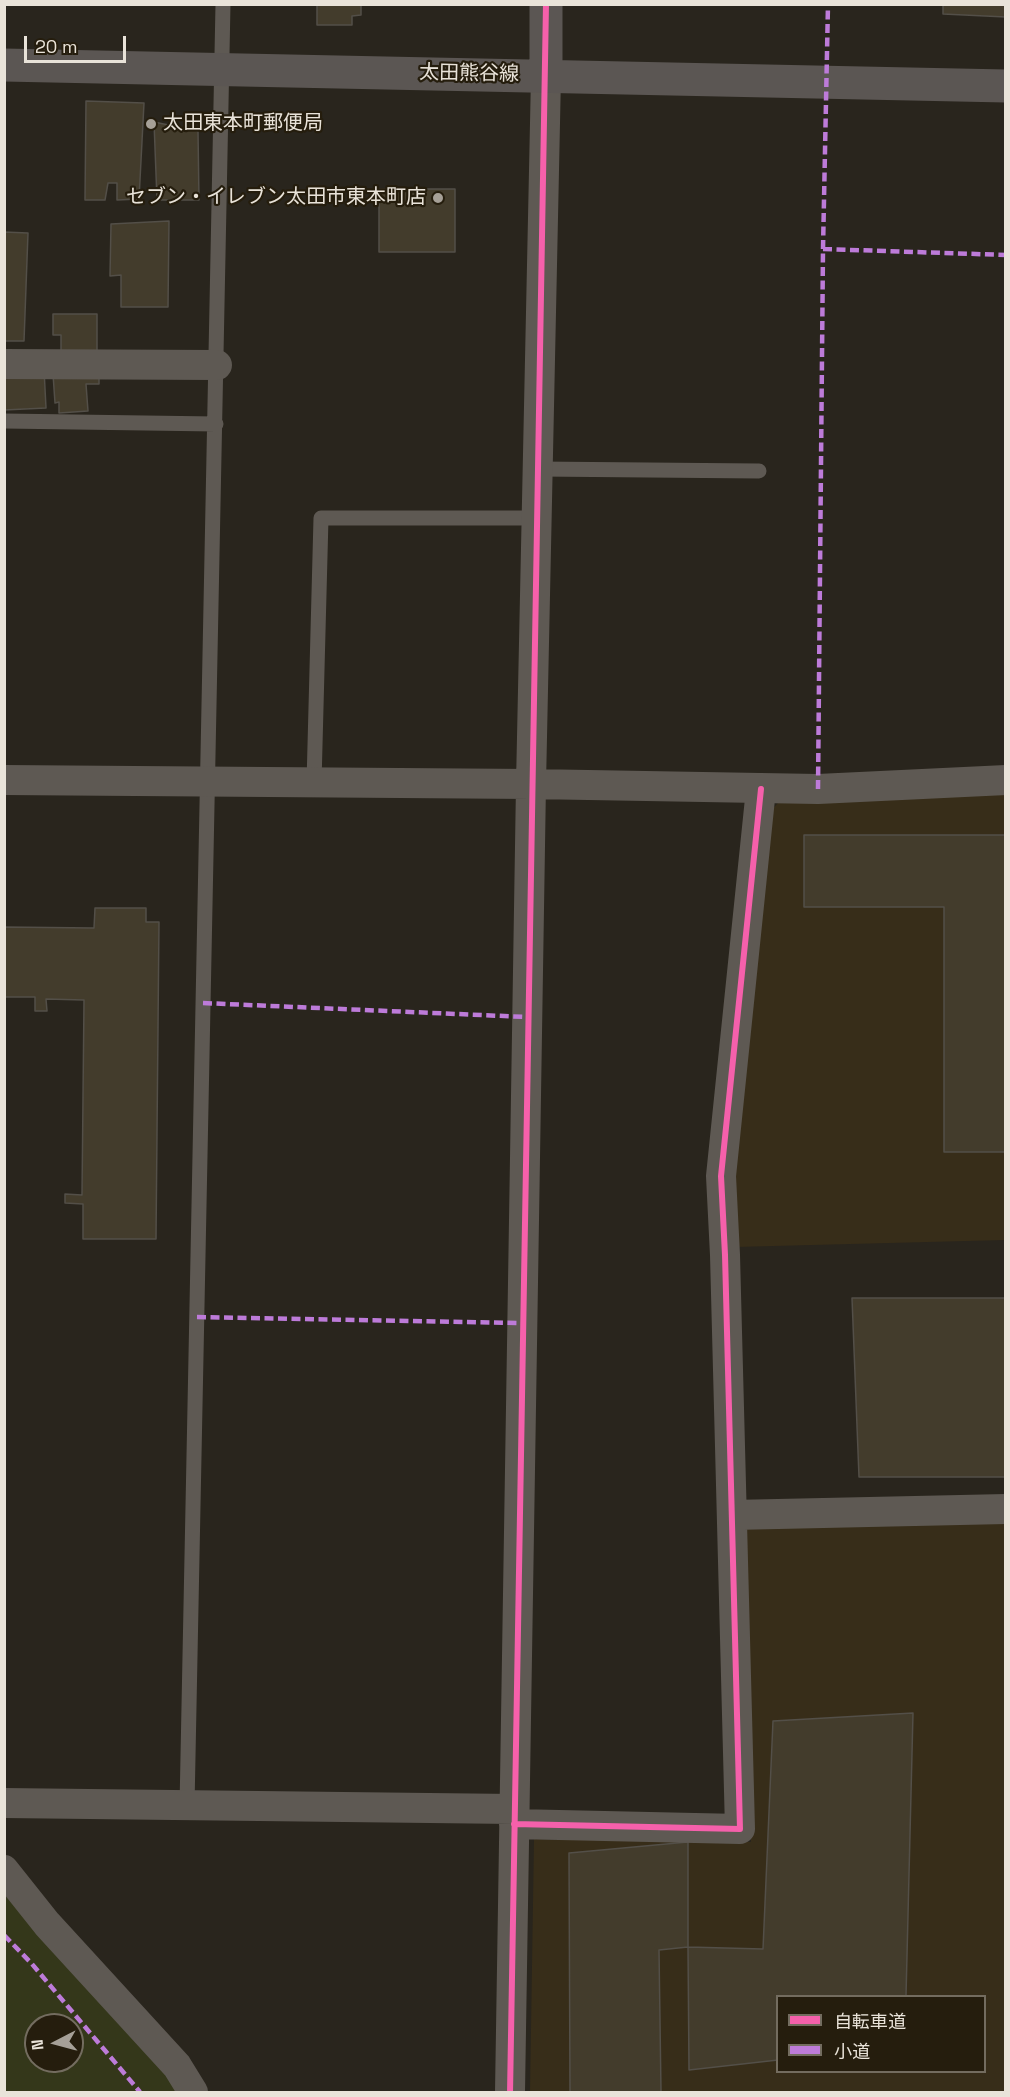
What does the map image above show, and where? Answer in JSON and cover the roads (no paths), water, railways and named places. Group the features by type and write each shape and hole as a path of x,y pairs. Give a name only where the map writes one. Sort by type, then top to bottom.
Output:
{"main road":[{"path":"546,4 546,76"},
{"name":"太田熊谷線","path":"4,65 1005,86"}],"street":[{"path":"510,2092 531,784 546,76"},
{"path":"4,364 217,365"},
{"path":"4,780 531,784 761,789 818,789 1005,780"},
{"path":"4,1803 187,1805 514,1816 740,1829 726,1255 721,1176 761,789"},
{"path":"732,1515 1005,1509"},
{"path":"4,1870 47,1924 177,2066 193,2092"}],"lane":[{"path":"187,1805 223,4"},
{"path":"4,421 216,424"},
{"path":"538,469 759,471"},
{"path":"314,783 321,518 537,518"}],"place":[{"name":"太田東本町郵便局","path":"151,124"},
{"name":"セブン・イレブン太田市東本町店","path":"438,198"}]}
